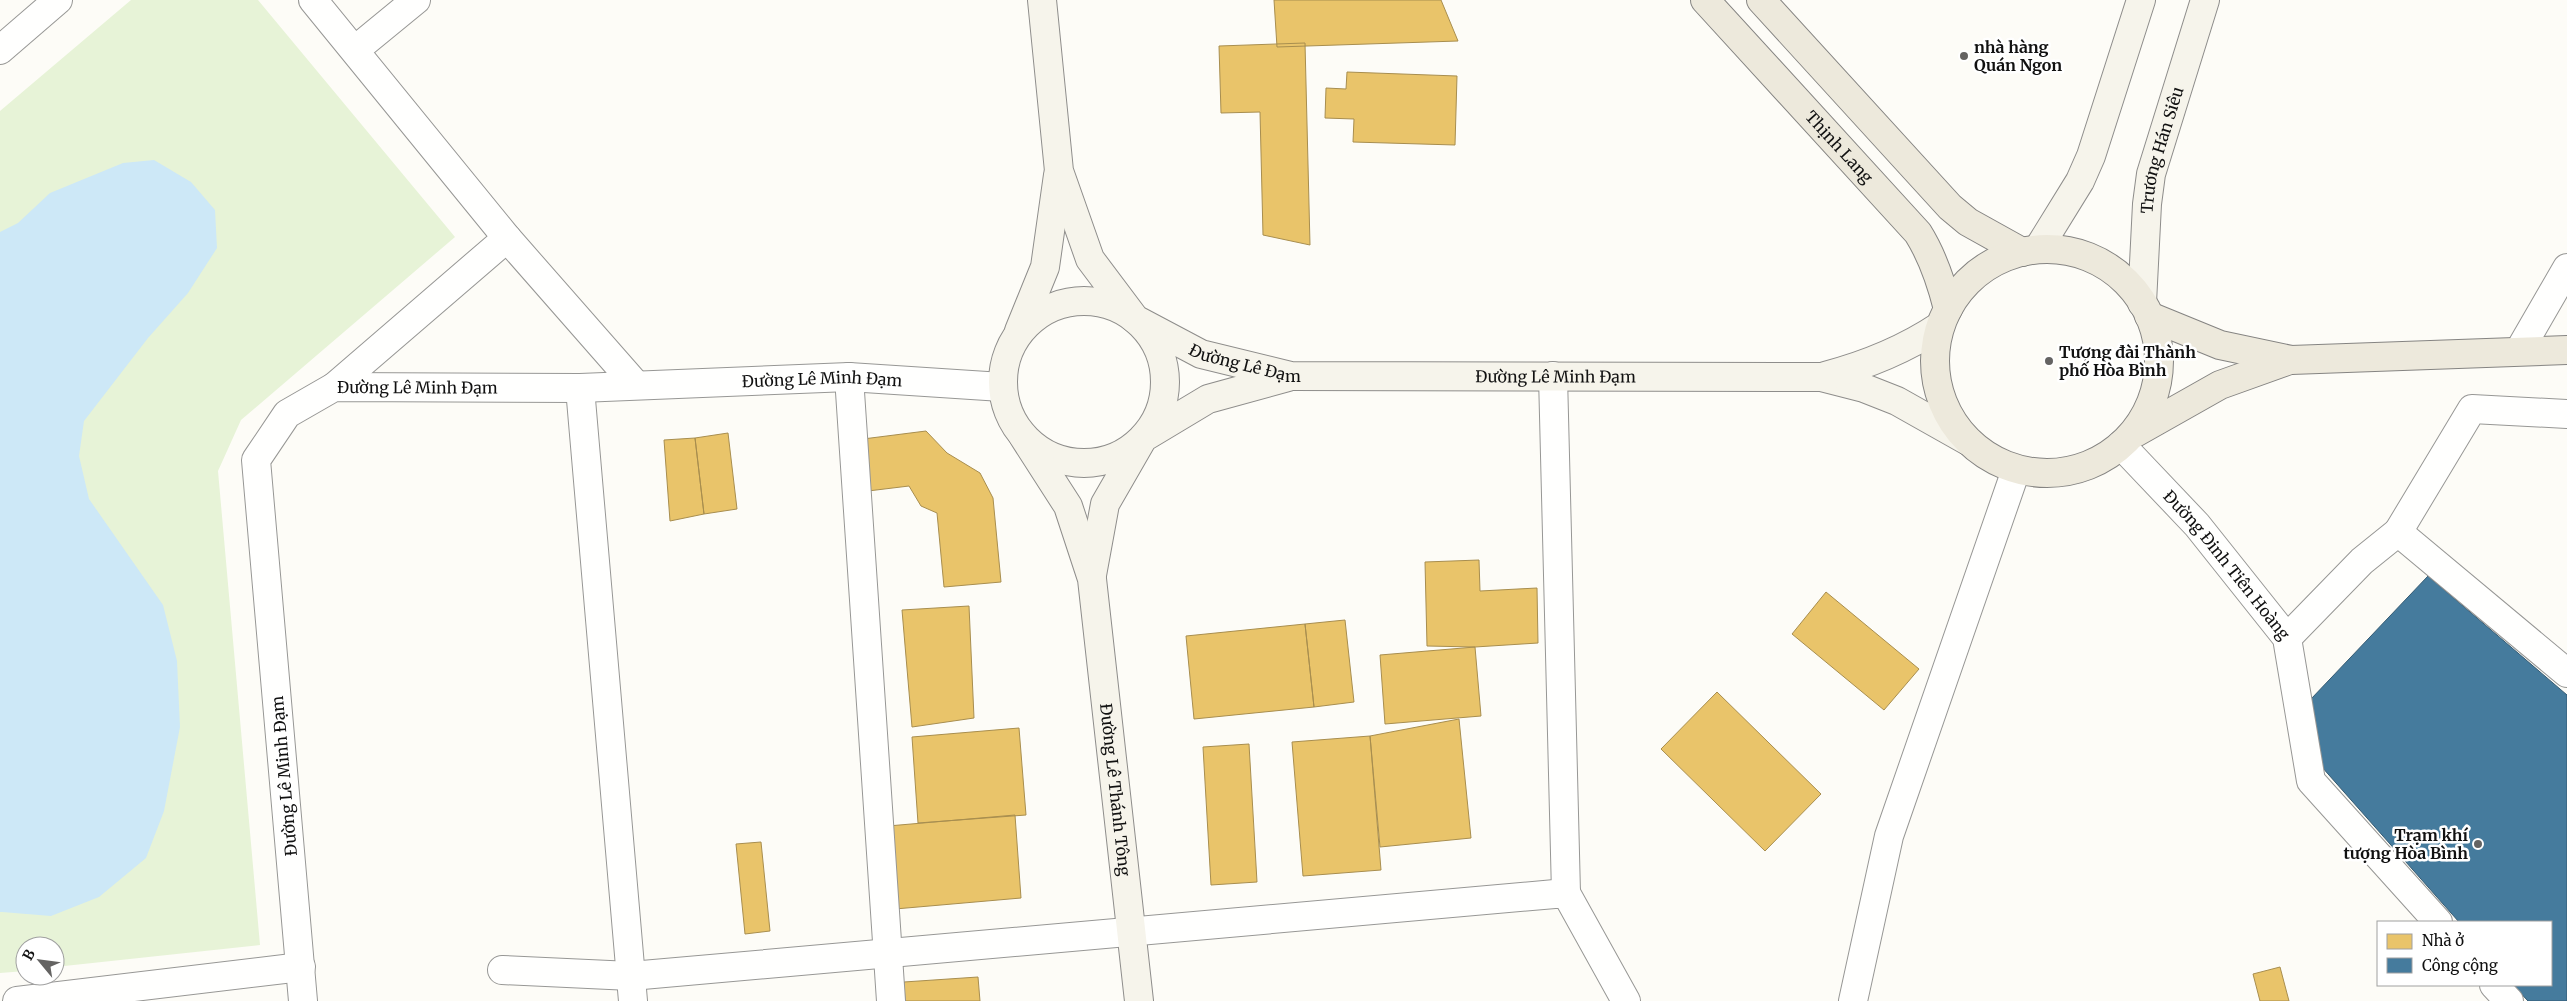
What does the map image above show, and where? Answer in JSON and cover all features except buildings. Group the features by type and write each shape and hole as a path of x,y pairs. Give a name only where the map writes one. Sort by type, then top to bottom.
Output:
{"main road":[{"path":"1042,0 1059,171 1090,259 1135,319 1152,338 1163,362 1165,389 1158,416 1143,438 1121,454 1095,463 1068,462 1043,453 1022,436 1008,413 1002,387 1006,360 1045,267 1059,171"},
{"name":"Thịnh Lang","path":"1705,0 1918,232 1930,252 1939,274 1944,318"},
{"path":"1761,0 1950,206 1968,222 2030,251"},
{"path":"2030,251 2080,181 2091,156 2141,0"},
{"name":"Trương Hán Siêu","path":"2146,310 2147,204 2151,174 2205,0"},
{"path":"2126,440 2148,409 2157,378 2158,346 2146,310 2123,279 2098,261 2069,251 2030,251 2007,257 1979,272 1967,283 1944,318 1935,357 1938,388 1949,417 1968,441 1990,458 2016,470 2034,473 2072,471 2106,456 2126,440 2220,385 2291,360"},
{"path":"1017,336 1036,317 1059,304 1086,301 1112,305 1135,319"},
{"path":"2146,310 2220,345 2291,360 2567,350"},
{"name":"Đường Lê Minh Đạm","path":"1821,377 1865,366 1906,347 1944,318"},
{"name":"Đường Lê Đạm","path":"1135,319 1201,354 1291,376"},
{"name":"Đường Lê Minh Đạm","path":"1291,376 1821,377 1864,388 1898,401 1968,441"},
{"name":"Đường Lê Đạm","path":"1143,438 1208,399 1291,376"},
{"name":"Đường Lê Thánh Tông","path":"1022,436 1068,506 1092,578 1139,1001"},
{"name":"Đường Lê Thánh Tông","path":"1092,578 1105,504 1143,438"}],"street":[{"path":"0,50 58,0"},
{"path":"313,0 507,238 636,385"},
{"path":"355,50 416,0"},
{"path":"334,387 507,238"},
{"path":"2519,351 2567,268"},
{"path":"1553,376 1566,893 1626,1001"},
{"path":"849,377 891,1001"},
{"name":"Đường Lê Minh Đạm","path":"304,1001 256,460 286,414 334,387 580,388 849,377 1002,387"},
{"path":"580,388 632,989"},
{"path":"2287,638 2362,561 2398,532 2472,409 2567,414"},
{"name":"Đường Đinh Tiên Hoàng","path":"2126,440 2287,638 2311,781 2437,921"},
{"path":"1853,1001 1889,836 2016,470"},
{"path":"2398,532 2567,673"},
{"path":"502,970 632,989 888,953 1566,893"},
{"path":"17,1001 300,967"},
{"path":"2495,986 2509,1001"}],"green space":[{"path":"131,0 258,0 455,237 241,420 218,471 260,945 65,966 65,936 15,936 15,972 0,973 0,111"}],"water":[{"path":"154,160 191,182 215,210 217,248 188,293 148,338 84,421 79,456 89,499 163,605 177,661 180,727 164,811 146,858 99,897 51,916 0,912 0,232 18,223 50,193 123,163"}],"place":[{"name":"nhà hàng Quán Ngon","path":"1964,56"},
{"name":"Tượng đài Thành phố Hòa Bình","path":"2049,361"},
{"name":"Trạm khí tượng Hòa Bình","path":"2478,844"}]}
